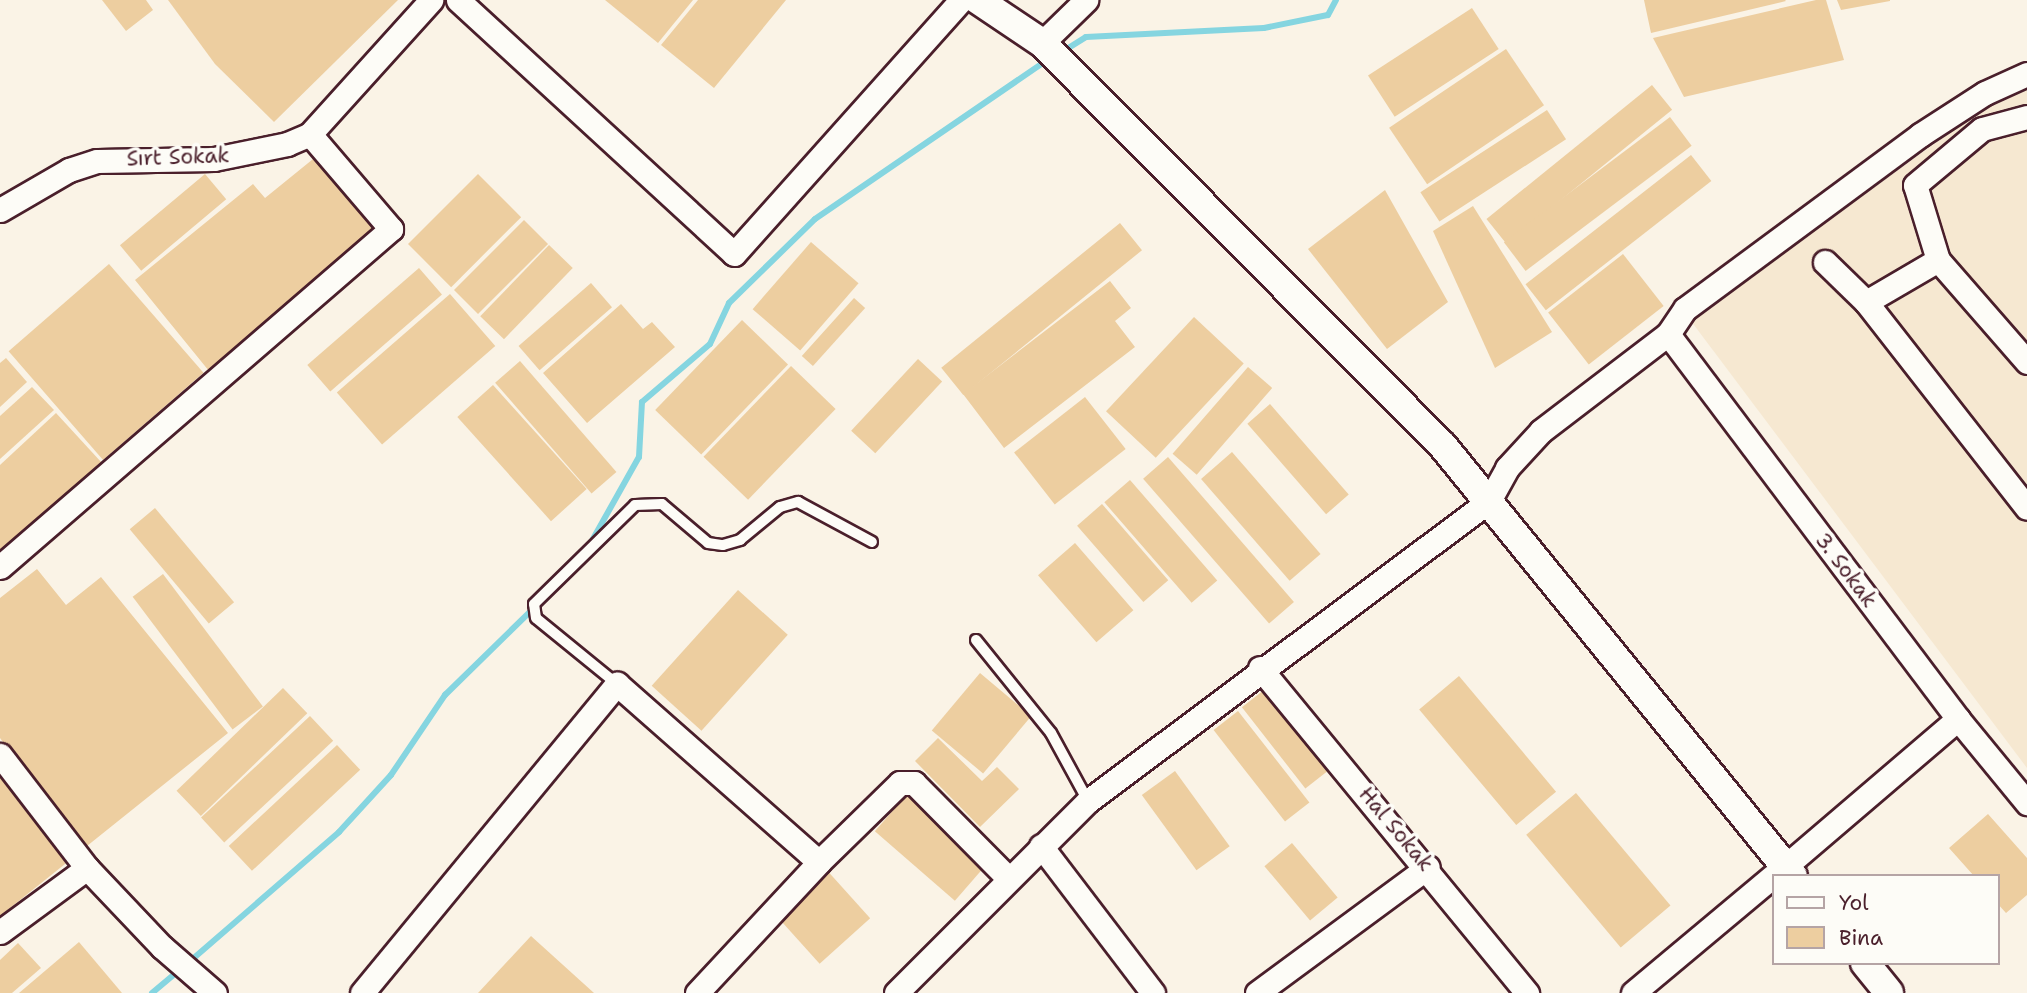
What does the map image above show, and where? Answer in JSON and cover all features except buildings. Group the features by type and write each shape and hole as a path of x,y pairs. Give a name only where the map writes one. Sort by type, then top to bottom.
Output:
{"street":[{"name":"Sırt Sokak","path":"0,209 69,170 97,161 214,159 287,144 310,134 431,0"},
{"path":"458,0 734,254 961,0"},
{"path":"978,0 1042,43 1443,446 1781,873 1958,719"},
{"path":"1042,43 1086,0"},
{"path":"896,993 1088,800 1261,668 1489,501 1507,468 1541,431 1668,334 1685,309 1920,135 1985,93 2027,74"},
{"path":"2027,117 1982,130 1915,185 1937,260 2027,362"},
{"path":"0,568 391,229 310,134"},
{"path":"1866,302 1937,260"},
{"path":"1825,262 1866,302 2027,508"},
{"name":"3. Sokak","path":"1668,334 1958,719 2027,803"},
{"name":"Hal Sokak","path":"1261,668 1429,867 1527,993"},
{"path":"362,993 617,684 819,862"},
{"path":"0,755 87,868 162,947 215,993"},
{"path":"697,993 819,862 900,783 914,783 1009,879"},
{"path":"1041,846 1153,993"},
{"path":"1257,993 1429,867"},
{"path":"0,932 87,868"},
{"path":"1633,993 1772,880"},
{"path":"1867,965 1889,993"}],"lane":[{"path":"617,684 536,618 534,604 635,505 662,504 708,543 723,545 740,540 780,507 798,502 872,542"},
{"path":"976,640 1051,733 1088,800"}],"shaded area":[{"path":"2027,87 2027,768 1691,321 1993,101"}],"waterway":[{"path":"1062,52 1086,37 1264,28 1328,15 1336,0"},
{"path":"589,546 639,457 642,402 710,344 729,303 815,219 1049,59"},
{"path":"188,963 339,832 391,775 445,695 535,607"},
{"path":"152,993 179,970"}]}
